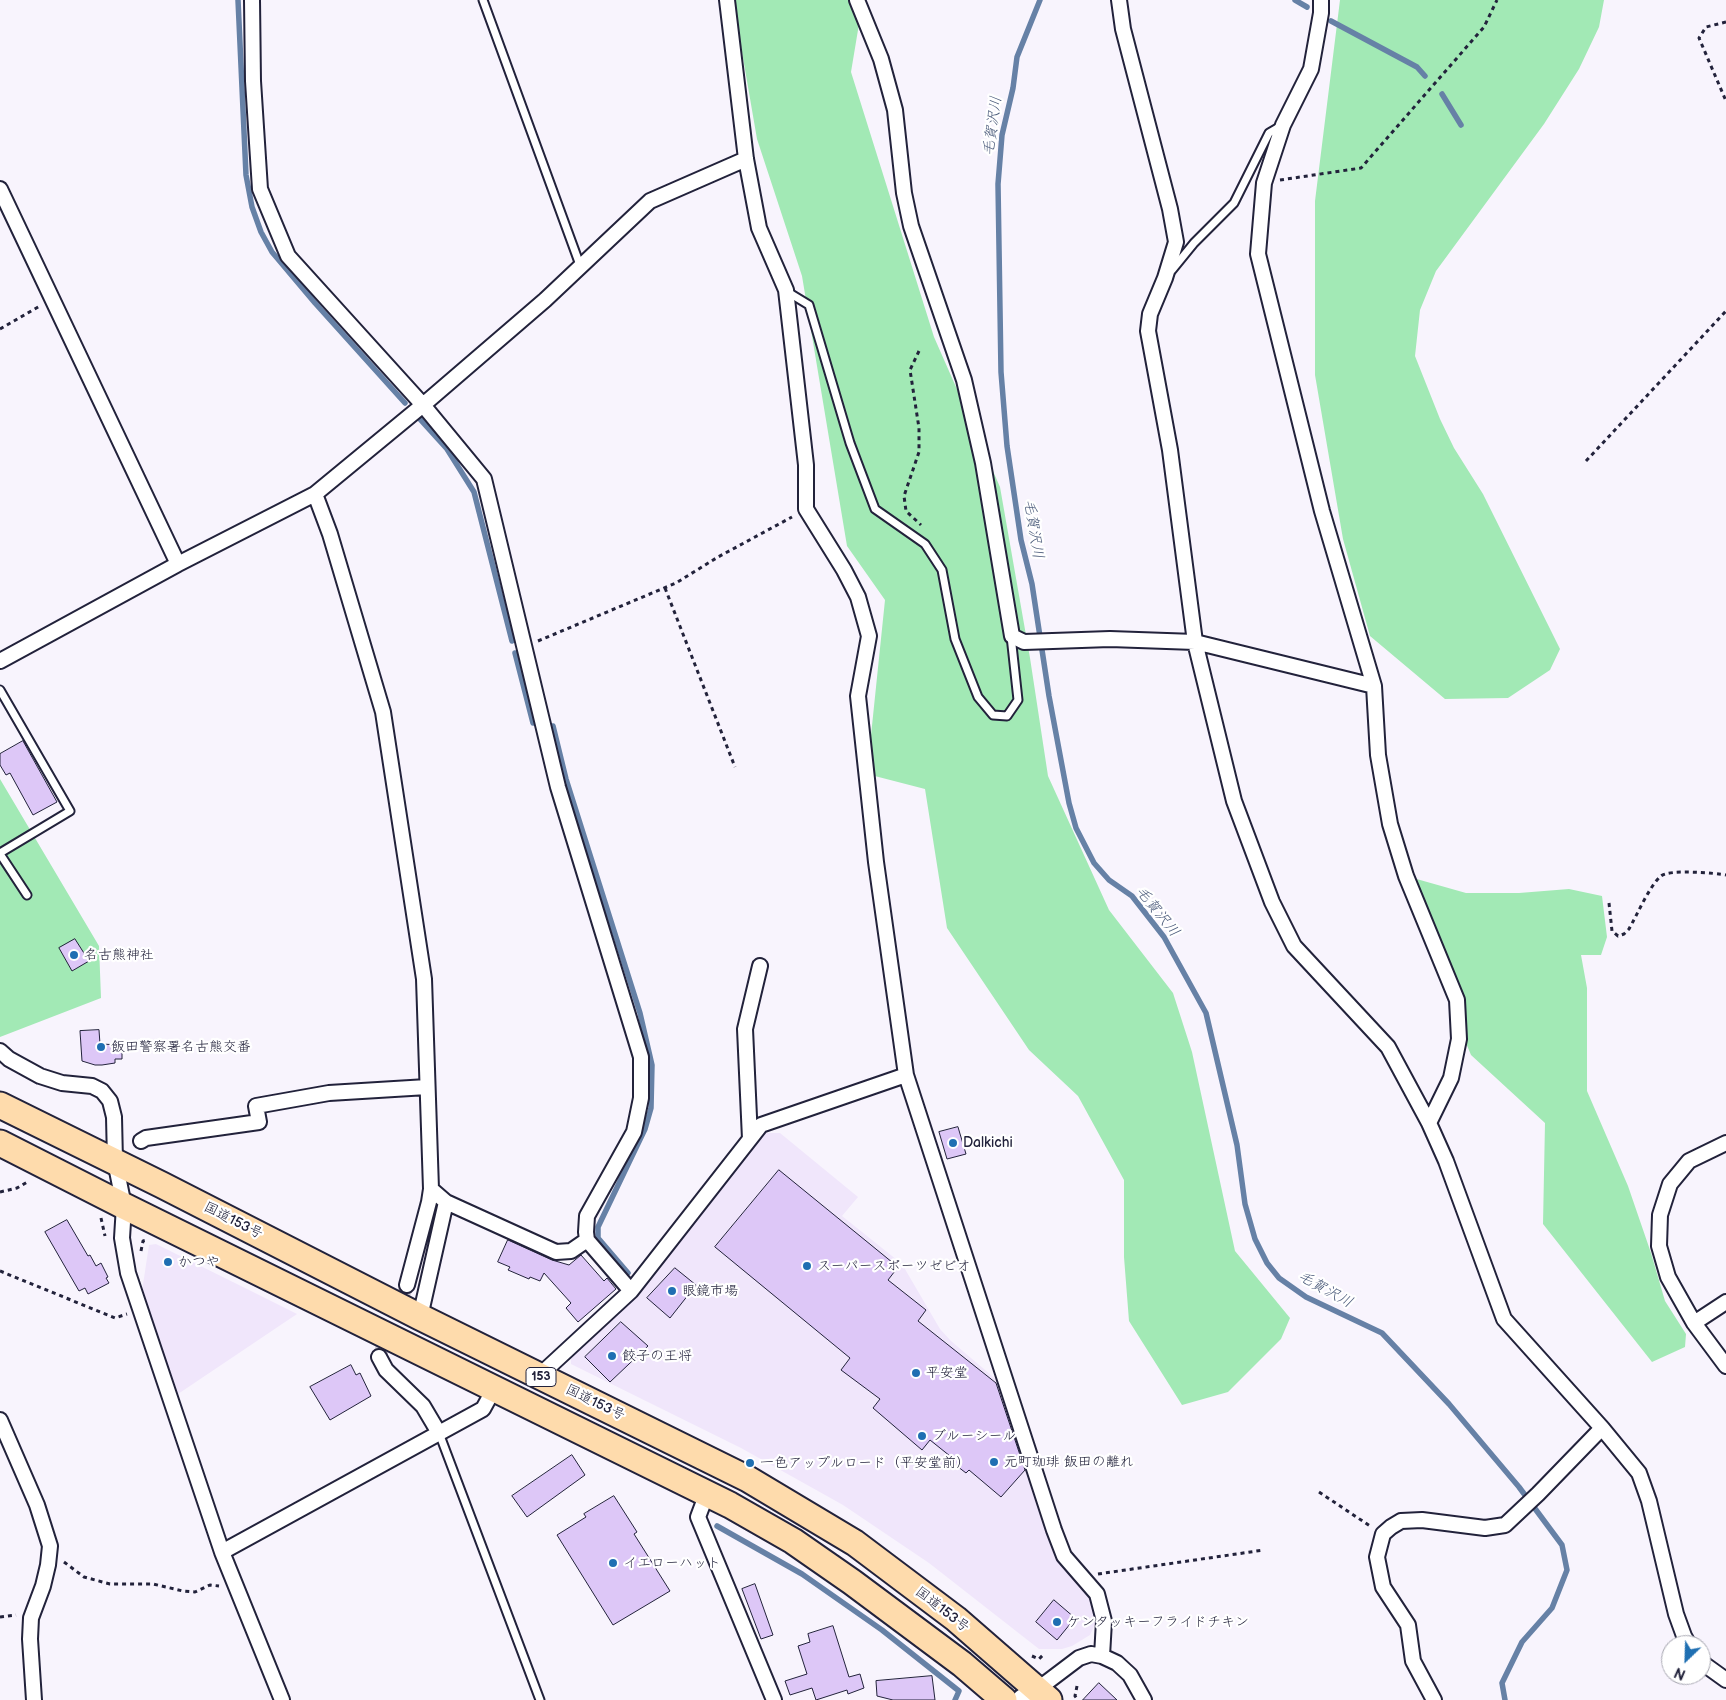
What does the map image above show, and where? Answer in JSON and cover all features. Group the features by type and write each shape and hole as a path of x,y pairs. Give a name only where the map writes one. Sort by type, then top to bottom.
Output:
{"highway":[{"name":"国道153号","path":"0,1105 420,1317 748,1479 855,1543 956,1619 1005,1663 1036,1696"},
{"name":"153","path":"0,1143 124,1206 730,1504 793,1541 852,1582 962,1664 1004,1700"}],"street":[{"path":"252,0 253,81 260,190 288,256 423,405 484,480 558,787 641,1056 641,1098 634,1132 587,1216 586,1232 587,1240 631,1291"},
{"path":"726,0 746,159 759,228 786,290 806,465 806,509 844,570 858,597 869,636 858,696 876,862 906,1075 1054,1530 1064,1556 1097,1594 1104,1620 1102,1656"},
{"path":"857,0 881,59 895,110 904,193 911,226 964,380 983,463 1012,636 1024,642 1110,639 1195,642 1374,686"},
{"path":"1119,0 1123,29 1170,209 1176,242 1166,278 1150,314 1148,331 1170,450 1195,642 1234,801 1277,911 1294,946 1388,1047 1428,1122 1446,1160 1504,1319 1602,1428 1639,1473 1649,1501 1676,1614 1684,1635"},
{"path":"1321,0 1321,12 1311,69 1283,125 1264,183 1258,254 1322,511 1374,686 1378,755 1390,824 1406,876 1457,1000 1460,1039 1451,1078 1428,1122"},
{"path":"0,661 178,564 315,494 423,405 545,300 650,201 746,159"},
{"path":"0,189 178,564"},
{"path":"315,494 330,534 383,712 424,979 431,1188 430,1202 407,1285"},
{"path":"750,1139 745,1030 760,966"},
{"path":"0,1051 9,1059 40,1076 62,1083 92,1086 102,1091 110,1101 114,1117 115,1162 124,1206 122,1238 128,1273 222,1552 282,1700"},
{"path":"539,1376 631,1291 761,1124 906,1075"},
{"path":"141,1141 146,1138 258,1122 256,1106 329,1093 427,1087"},
{"path":"1726,1143 1689,1161 1670,1184 1660,1215 1659,1246 1668,1277 1694,1323 1726,1366"},
{"path":"431,1188 446,1202 556,1252 571,1251 587,1240"},
{"path":"420,1317 446,1202"},
{"path":"1694,1323 1726,1302"},
{"path":"379,1357 386,1370 423,1406 439,1433"},
{"path":"222,1552 483,1410 495,1387"},
{"path":"0,1420 46,1529 50,1546 43,1586 31,1618 30,1639 34,1700"},
{"path":"1434,1700 1413,1661 1408,1625 1383,1587 1377,1556 1383,1534 1390,1527 1401,1521 1422,1520 1485,1528 1505,1525 1602,1428"},
{"path":"707,1493 698,1517 774,1700"},
{"path":"1036,1696 1079,1658 1091,1654 1102,1656 1117,1663 1130,1675 1144,1700"},
{"path":"1711,1669 1726,1680"}],"lane":[{"path":"483,0 580,265"},
{"path":"1166,278 1194,243 1234,203 1269,133 1283,125"},
{"path":"786,290 809,305 850,443 875,509 925,544 942,570 956,639 978,697 994,715 1007,716 1018,700 1007,603"},
{"path":"0,690 70,811 0,853 28,895"},
{"path":"439,1433 540,1700"}],"path":[{"path":"1264,183 1361,168 1484,27 1498,0"},
{"path":"1726,22 1706,27 1699,38 1726,101"},
{"path":"0,329 51,299"},
{"path":"1586,461 1726,311"},
{"path":"919,351 910,370 919,428 919,452 904,496 906,511 920,522 927,533 925,544"},
{"path":"524,647 676,583 718,557 806,509"},
{"path":"665,588 735,767"},
{"path":"1609,903 1612,931 1618,936 1624,934 1629,929 1656,882 1663,874 1726,875"},
{"path":"0,1192 17,1188 34,1177"},
{"path":"100,1214 105,1236"},
{"path":"0,1271 115,1318 139,1310"},
{"path":"1318,1492 1383,1534"},
{"path":"1080,1576 1264,1550"},
{"path":"43,1586 51,1583 64,1562 84,1577 110,1584 152,1584 195,1592 210,1584 240,1594"},
{"path":"1077,1686 1075,1696 1078,1700"}],"shaded area":[{"path":"763,1133 780,1133 858,1197 842,1216 902,1264 940,1329 951,1341 998,1381 1055,1558 1088,1596 1093,1606 1095,1624 1090,1635 1072,1646 1062,1649 1039,1649 929,1563 843,1505 741,1448 571,1364 571,1357 629,1304"},
{"path":"156,1244 297,1314 178,1394 142,1291 149,1245"}],"green space":[{"path":"733,0 863,0 851,72 934,337 1000,487 1030,658 1048,776 1109,910 1173,993 1192,1052 1235,1251 1290,1318 1281,1339 1228,1392 1182,1405 1129,1321 1124,1257 1124,1180 1078,1096 1029,1050 947,928 925,789 867,774 885,600 847,546 802,276 757,139"},
{"path":"1340,0 1604,0 1599,27 1579,69 1544,124 1436,271 1420,310 1415,356 1440,419 1454,448 1483,494 1560,649 1550,670 1508,698 1445,699 1370,636 1343,539 1315,375 1315,201"},
{"path":"0,779 99,946 101,998 0,1037"},
{"path":"1406,876 1466,893 1519,893 1569,889 1602,896 1607,937 1601,955 1581,955 1587,988 1587,1091 1628,1186 1665,1301 1686,1334 1685,1347 1652,1362 1543,1224 1545,1123 1471,1055 1466,1043 1459,1039 1457,1000"}],"building":[{"path":"23,741 57,802 33,815 10,773 6,775 0,765 0,754"},
{"name":"名古熊神社","path":"75,939 89,961 72,971 59,948"},
{"name":"飯田警察署名古熊交番","path":"99,1030 100,1044 122,1045 122,1059 115,1059 115,1063 102,1065 82,1061 80,1031"},
{"name":"Dalkichi","path":"958,1127 966,1154 947,1159 939,1132"},
{"path":"779,1170 898,1267 888,1280 926,1310 918,1321 996,1383 1025,1470 1001,1497 969,1470 966,1473 953,1463 955,1460 930,1440 922,1450 873,1408 880,1399 841,1370 850,1358 715,1247"},
{"path":"67,1220 88,1256 90,1255 96,1266 101,1263 108,1277 106,1278 109,1283 88,1294 85,1288 79,1291 45,1232"},
{"path":"508,1240 552,1260 569,1265 581,1255 604,1281 607,1278 616,1289 578,1322 566,1308 571,1303 544,1273 540,1281 530,1277 529,1279 508,1270 510,1267 498,1262"},
{"name":"眼鏡市場","path":"675,1268 696,1285 670,1318 647,1298"},
{"path":"621,1322 648,1346 610,1382 585,1357"},
{"path":"351,1365 356,1375 360,1373 371,1396 330,1420 310,1387"},
{"path":"572,1455 585,1475 527,1517 512,1496"},
{"name":"イエローハット","path":"614,1496 637,1532 634,1534 670,1591 613,1625 557,1535 586,1517 584,1514"},
{"path":"755,1584 773,1635 761,1639 742,1589"},
{"path":"1054,1600 1075,1618 1057,1640 1036,1622"},
{"path":"833,1626 849,1677 860,1674 864,1688 848,1694 847,1690 816,1700 812,1688 790,1695 785,1681 807,1674 798,1646 810,1642 808,1634"},
{"path":"932,1676 935,1700 893,1700 877,1696 876,1681"},
{"path":"1099,1683 1117,1700 1083,1700"}],"waterway":[{"path":"238,0 246,175 252,207 261,232 272,252 405,403"},
{"name":"毛賀沢川","path":"1040,0 1017,57 1013,88 1002,135 998,184 1001,372 1007,446 1021,540 1032,584 1049,696 1069,803 1076,828 1094,863 1109,880 1132,896 1164,937 1206,1013 1237,1145 1245,1204 1255,1239 1267,1263 1279,1278 1306,1297 1382,1333 1449,1404 1519,1487 1562,1545 1567,1570 1552,1608 1522,1642 1502,1683 1505,1700"},
{"path":"1295,0 1307,7"},
{"path":"1331,21 1417,67 1425,76"},
{"path":"1442,94 1461,125"},
{"path":"418,417 447,449 474,492 512,641"},
{"path":"515,653 533,723"},
{"path":"553,726 566,779 640,1013 652,1065 651,1108 645,1129 598,1227 598,1238 628,1273"},
{"path":"717,1526 802,1574 882,1630 959,1691 955,1700"}],"tunnel":[{"path":"379,1357 407,1285"}],"place":[{"name":"名古熊神社","path":"74,955"},
{"name":"飯田警察署名古熊交番","path":"101,1047"},
{"name":"Dalkichi","path":"953,1143"},
{"name":"かつや","path":"168,1262"},
{"name":"スーパースポーツゼビオ","path":"807,1266"},
{"name":"眼鏡市場","path":"672,1291"},
{"name":"餃子の王将","path":"612,1356"},
{"name":"平安堂","path":"916,1373"},
{"name":"ブルーシール","path":"922,1436"},
{"name":"元町珈琲 飯田の離れ","path":"994,1462"},
{"name":"一色アップルロード（平安堂前）","path":"750,1463"},
{"name":"イエローハット","path":"613,1563"},
{"name":"ケンタッキーフライドチキン","path":"1057,1622"}]}
